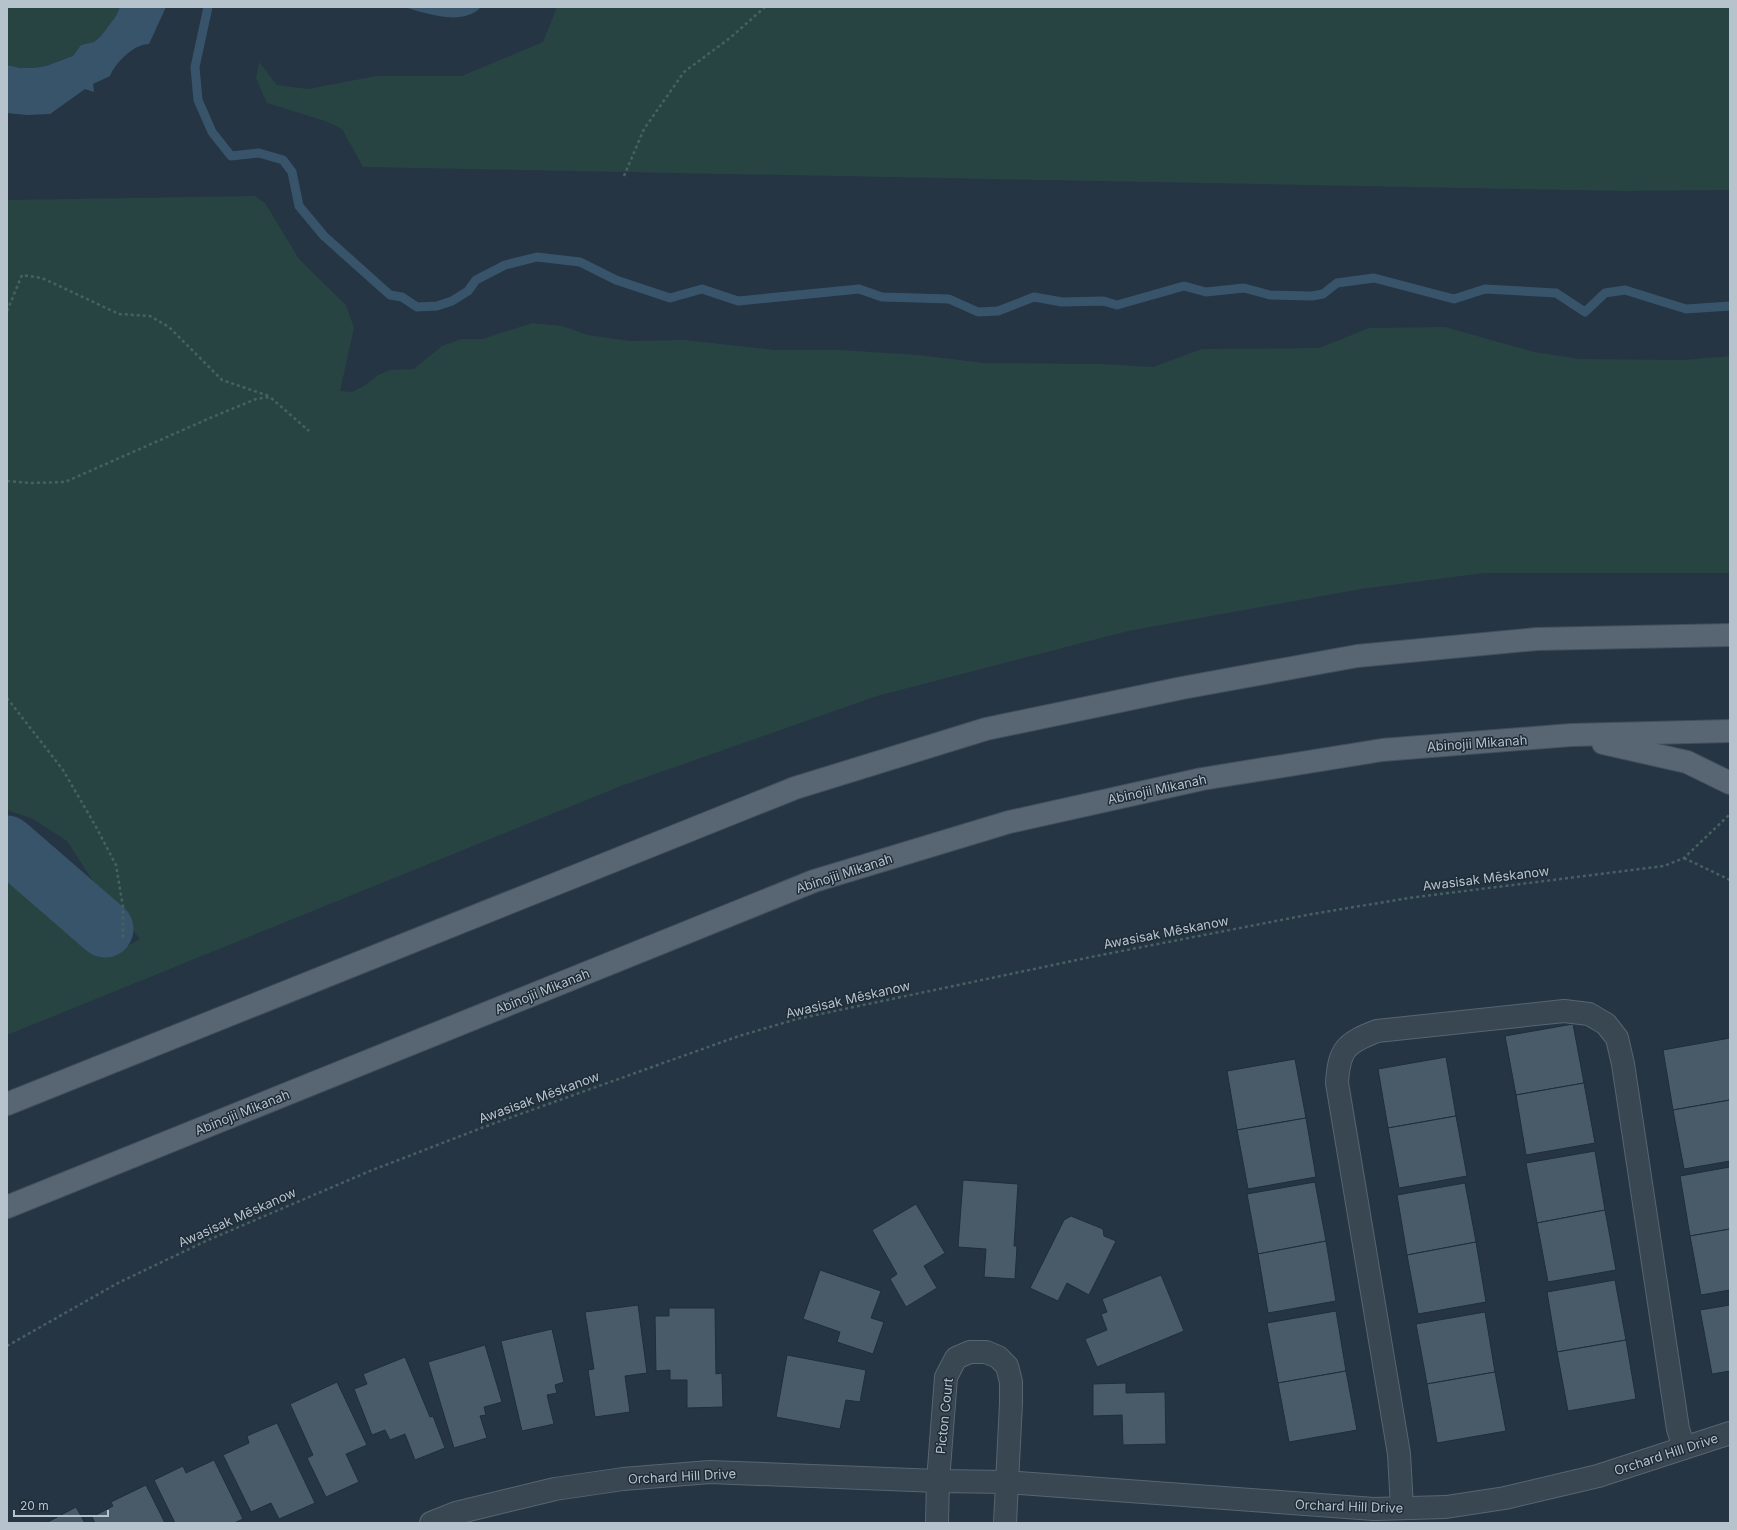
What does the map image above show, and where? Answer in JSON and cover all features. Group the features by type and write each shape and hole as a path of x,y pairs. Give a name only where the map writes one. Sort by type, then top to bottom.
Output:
{"main road":[{"path":"7,1104 795,788 986,729 1182,688 1356,656 1537,639 1730,635"},
{"name":"Abinojii Mikanah","path":"7,1207 814,881 1009,822 1202,779 1382,750 1571,736 1730,731"},
{"path":"1571,736 1687,762 1730,784"}],"street":[{"path":"1402,1508 1399,1454 1337,1083 1338,1068 1342,1054 1354,1040 1377,1031 1564,1011 1589,1014 1606,1024 1617,1038 1623,1064 1678,1429 1684,1448"},
{"name":"Picton Court","path":"938,1481 946,1377 956,1358 970,1352 986,1352 998,1357 1007,1366 1011,1382 1007,1482"},
{"name":"Orchard Hill Drive","path":"430,1523 456,1513 555,1489 623,1479 710,1472 938,1481 1007,1482 1374,1509 1446,1507 1505,1498 1598,1476 1730,1433"},
{"path":"937,1523 938,1481"},
{"path":"1005,1523 1007,1482"}],"path":[{"path":"624,176 644,129 684,72 730,38 765,7"},
{"path":"7,311 22,275 42,278 119,314 150,316 168,327 222,380 270,397 308,431"},
{"path":"7,481 31,483 65,482 210,418 256,399 270,397"},
{"path":"7,698 63,770 116,865 123,907 123,939"},
{"name":"Awasisak Mēskanow","path":"7,1346 118,1283 206,1241 364,1173 484,1127 747,1034 797,1019 1091,957 1250,926 1409,898 1664,866 1684,858 1730,814"},
{"path":"1684,858 1730,880"}],"green space":[{"path":"7,7 120,7 116,16 101,36 94,42 81,45 73,56 46,66 20,68 7,65"},
{"path":"557,7 1730,7 1730,190 1623,191 363,167 342,129 325,121 267,103 256,78 259,62 277,85 308,89 376,76 462,76 543,42"},
{"path":"255,196 265,203 299,259 346,305 354,328 340,391 352,392 367,384 378,375 390,370 414,369 442,346 461,339 482,339 532,323 562,326 588,335 630,341 684,340 775,350 840,350 919,355 984,363 1101,364 1153,367 1202,349 1319,348 1369,328 1445,327 1534,352 1580,359 1684,360 1730,356 1730,573 1484,573 1361,589 1128,631 877,696 621,786 7,1035 7,853 102,937 91,946 106,958 140,939 95,884 67,841 33,819 7,810 7,200"}],"water":[{"path":"120,7 166,7 149,44 137,47 126,55 110,76 93,84 94,92 85,89 50,114 27,115 7,113 7,65 20,68 34,68 46,66 73,56 81,45 94,42 101,36 116,16"},
{"path":"404,7 481,7 473,13 464,16 444,17"}],"building":[{"path":"1573,1024 1584,1083 1516,1095 1505,1036"},
{"path":"1730,1038 1730,1100 1673,1110 1663,1050"},
{"path":"1446,1057 1456,1116 1388,1128 1378,1069"},
{"path":"1295,1059 1306,1118 1237,1130 1227,1071"},
{"path":"1584,1083 1595,1143 1526,1155 1516,1095"},
{"path":"1730,1100 1730,1161 1684,1169 1673,1110"},
{"path":"1456,1116 1467,1176 1399,1188 1388,1128"},
{"path":"1306,1118 1316,1177 1248,1189 1237,1130"},
{"path":"1595,1151 1605,1210 1537,1223 1526,1163"},
{"path":"1730,1167 1730,1229 1690,1236 1680,1176"},
{"path":"963,1180 1018,1184 1014,1246 1017,1246 1015,1279 984,1277 986,1249 958,1247"},
{"path":"1315,1182 1326,1241 1258,1254 1247,1194"},
{"path":"1465,1183 1476,1242 1407,1255 1397,1195"},
{"path":"916,1204 945,1253 924,1266 937,1288 906,1307 890,1279 897,1274 872,1230"},
{"path":"1605,1210 1616,1270 1548,1282 1537,1223"},
{"path":"1071,1216 1103,1229 1104,1236 1116,1241 1089,1295 1067,1283 1058,1301 1030,1288 1064,1220"},
{"path":"1730,1229 1730,1290 1701,1295 1690,1236"},
{"path":"1326,1241 1336,1301 1268,1313 1258,1254"},
{"path":"1476,1242 1486,1302 1418,1314 1407,1255"},
{"path":"820,1270 881,1291 871,1318 884,1322 873,1354 837,1342 840,1332 803,1319"},
{"path":"1161,1275 1184,1331 1097,1367 1085,1339 1107,1330 1101,1314 1107,1312 1102,1299"},
{"path":"1615,1280 1626,1340 1557,1352 1547,1292"},
{"path":"638,1305 647,1373 625,1376 630,1412 595,1417 588,1370 594,1369 585,1312"},
{"path":"1730,1305 1730,1371 1712,1374 1700,1310"},
{"path":"669,1308 715,1308 716,1374 722,1373 723,1407 687,1408 687,1380 670,1380 670,1370 656,1371 655,1316 669,1316"},
{"path":"1336,1311 1346,1371 1278,1383 1267,1323"},
{"path":"1485,1312 1495,1372 1427,1384 1416,1324"},
{"path":"552,1329 564,1382 555,1385 557,1393 547,1395 554,1424 522,1431 501,1341"},
{"path":"1626,1340 1636,1399 1568,1411 1557,1352"},
{"path":"485,1345 502,1402 484,1407 486,1415 480,1416 487,1438 454,1448 428,1362"},
{"path":"787,1355 866,1370 860,1402 846,1400 840,1429 776,1417"},
{"path":"405,1357 430,1417 433,1416 445,1448 415,1460 405,1434 390,1440 385,1430 372,1435 354,1389 367,1384 363,1374"},
{"path":"1346,1371 1357,1430 1289,1442 1278,1383"},
{"path":"1495,1372 1506,1431 1437,1443 1427,1384"},
{"path":"337,1382 367,1445 346,1454 359,1482 326,1497 307,1458 313,1455 290,1404"},
{"path":"1126,1383 1126,1393 1165,1392 1166,1444 1123,1445 1122,1415 1093,1416 1093,1384"},
{"path":"277,1423 315,1503 279,1519 271,1503 251,1512 223,1455 249,1443 247,1436"},
{"path":"214,1460 243,1519 234,1523 175,1523 154,1480 183,1466 186,1473"},
{"path":"146,1485 165,1523 95,1523 92,1517 113,1506 111,1502"},
{"path":"76,1507 85,1523 46,1523"}],"waterway":[{"path":"208,7 195,67 198,100 212,132 231,156 259,153 283,160 292,172 299,206 324,236 390,295 402,297 417,307 437,306 452,301 468,291 476,280 505,265 537,257 580,262 616,280 670,298 702,289 738,301 859,289 882,297 949,299 978,312 998,311 1034,297 1062,302 1103,301 1117,305 1184,286 1206,292 1244,288 1270,295 1312,296 1323,294 1337,283 1374,278 1454,299 1485,289 1556,293 1585,312 1605,293 1625,290 1686,309 1730,306"},
{"path":"7,844 105,929"}]}
